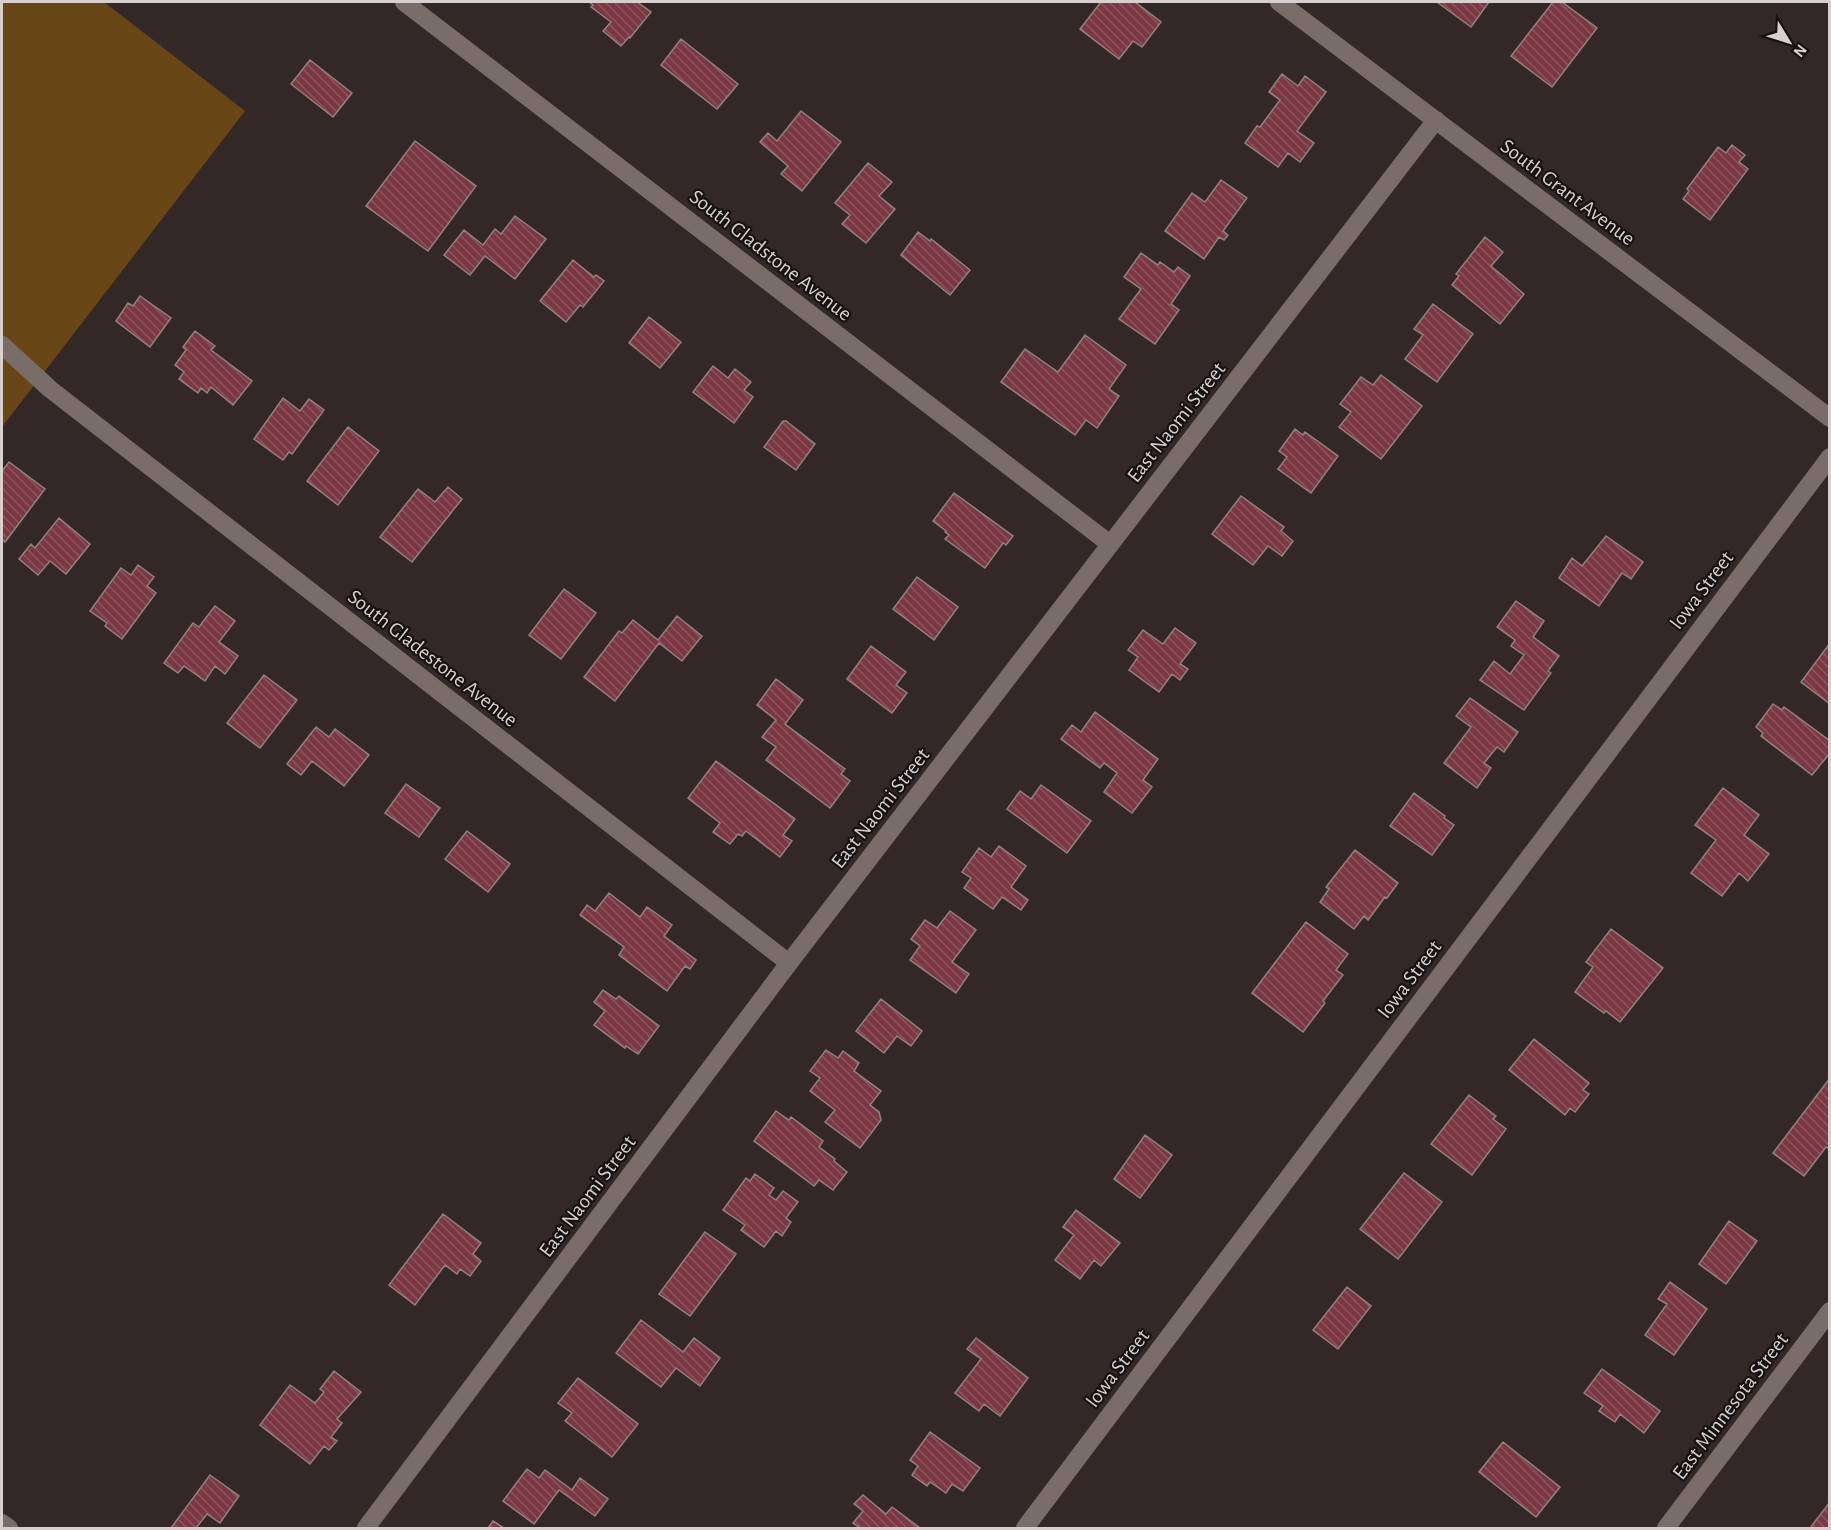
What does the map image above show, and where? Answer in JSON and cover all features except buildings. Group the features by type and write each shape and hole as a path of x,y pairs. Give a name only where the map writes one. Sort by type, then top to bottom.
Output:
{"street":[{"name":"South Gladstone Avenue","path":"404,2 1110,544"},
{"name":"South Grant Avenue","path":"1279,2 1830,418"},
{"name":"East Naomi Street","path":"366,1528 789,963 1436,120"},
{"name":"South Gladestone Avenue","path":"2,345 50,389 789,963"},
{"name":"Iowa Street","path":"1025,1528 1830,457"},
{"name":"East Minnesota Street","path":"1666,1528 1830,1311"},
{"path":"2,1523 9,1528"}],"shaded area":[{"path":"2,2 104,2 245,111 2,427"}]}
